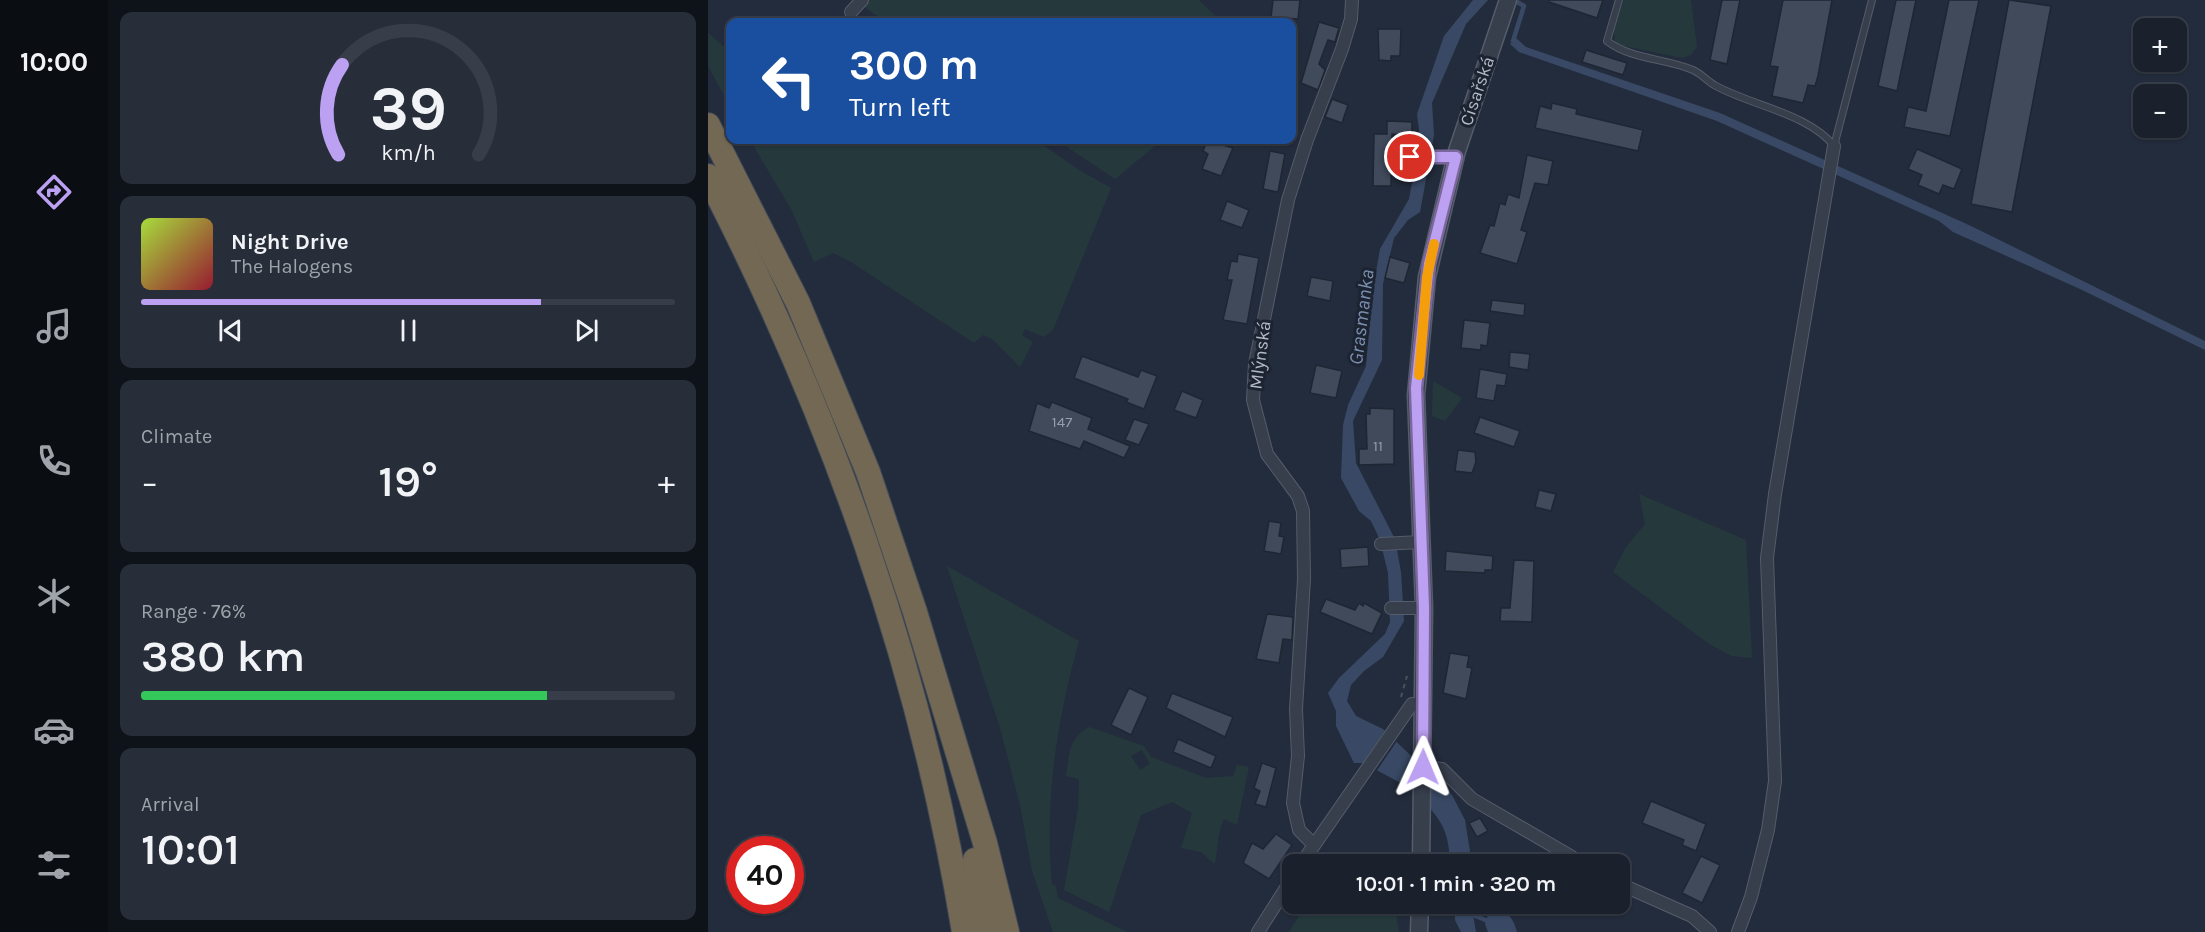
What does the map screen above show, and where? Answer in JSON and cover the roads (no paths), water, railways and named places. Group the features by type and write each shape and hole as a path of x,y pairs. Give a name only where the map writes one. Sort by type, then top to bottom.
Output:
{"highway":[{"path":"708,125 776,256 841,403 892,542 985,843 1007,932"},
{"path":"708,176 798,362 870,549 917,705 946,829 964,932"},
{"path":"940,699 969,825 987,932"}],"street":[{"path":"851,12 861,0"},
{"name":"Mlýnská","path":"1314,845 1299,830 1293,803 1298,756 1296,709 1304,579 1303,511 1298,496 1267,454 1253,400 1256,364 1288,200 1307,140 1342,49 1351,20 1352,0"},
{"name":"Císařská","path":"1421,854 1425,664 1421,542 1422,495 1416,392 1428,271 1456,157 1507,0"},
{"path":"1738,932 1768,830 1775,781 1767,558 1776,483 1834,146"},
{"path":"1422,157 1456,157"},
{"path":"1381,544 1421,542"},
{"path":"1391,608 1424,608"},
{"path":"1308,854 1370,768 1412,704 1424,704"},
{"path":"1423,767 1442,769 1472,799 1567,854"},
{"path":"1630,888 1692,916 1710,932"},
{"path":"1258,932 1282,894"},
{"path":"1419,932 1420,914"}],"lane":[{"path":"1619,0 1607,41 1620,51 1695,71 1715,86 1808,123 1823,132 1834,146"},
{"path":"1834,146 1872,0"}],"water":[{"path":"1473,0 1488,0 1466,24 1432,103 1434,135 1420,212 1408,220 1394,238 1383,284 1382,360 1353,421 1356,463 1395,539 1401,572 1404,621 1383,657 1364,671 1351,685 1347,701 1356,716 1383,729 1452,795 1465,820 1470,854 1449,854 1440,822 1406,779 1399,782 1363,763 1354,763 1336,726 1336,711 1328,693 1339,678 1385,634 1390,622 1388,573 1380,540 1371,521 1359,511 1341,478 1343,425 1348,405 1366,366 1373,289 1380,249 1409,199 1412,183 1423,160 1417,114 1444,36"},
{"path":"1516,38 1526,47 1720,113 1971,226 2205,341 2205,350 2080,289 1953,232 1939,221 1717,121 1519,52 1510,44"},
{"path":"1455,914 1473,914 1476,932 1461,932 1455,920"},
{"path":"1488,914 1506,914 1517,932 1488,932 1485,924"}],"waterway":[{"path":"1514,0 1524,6 1513,41 1517,44"},
{"path":"1470,914 1488,921"}],"water label":[{"name":"Grasmanka","path":"1361,317"}]}
